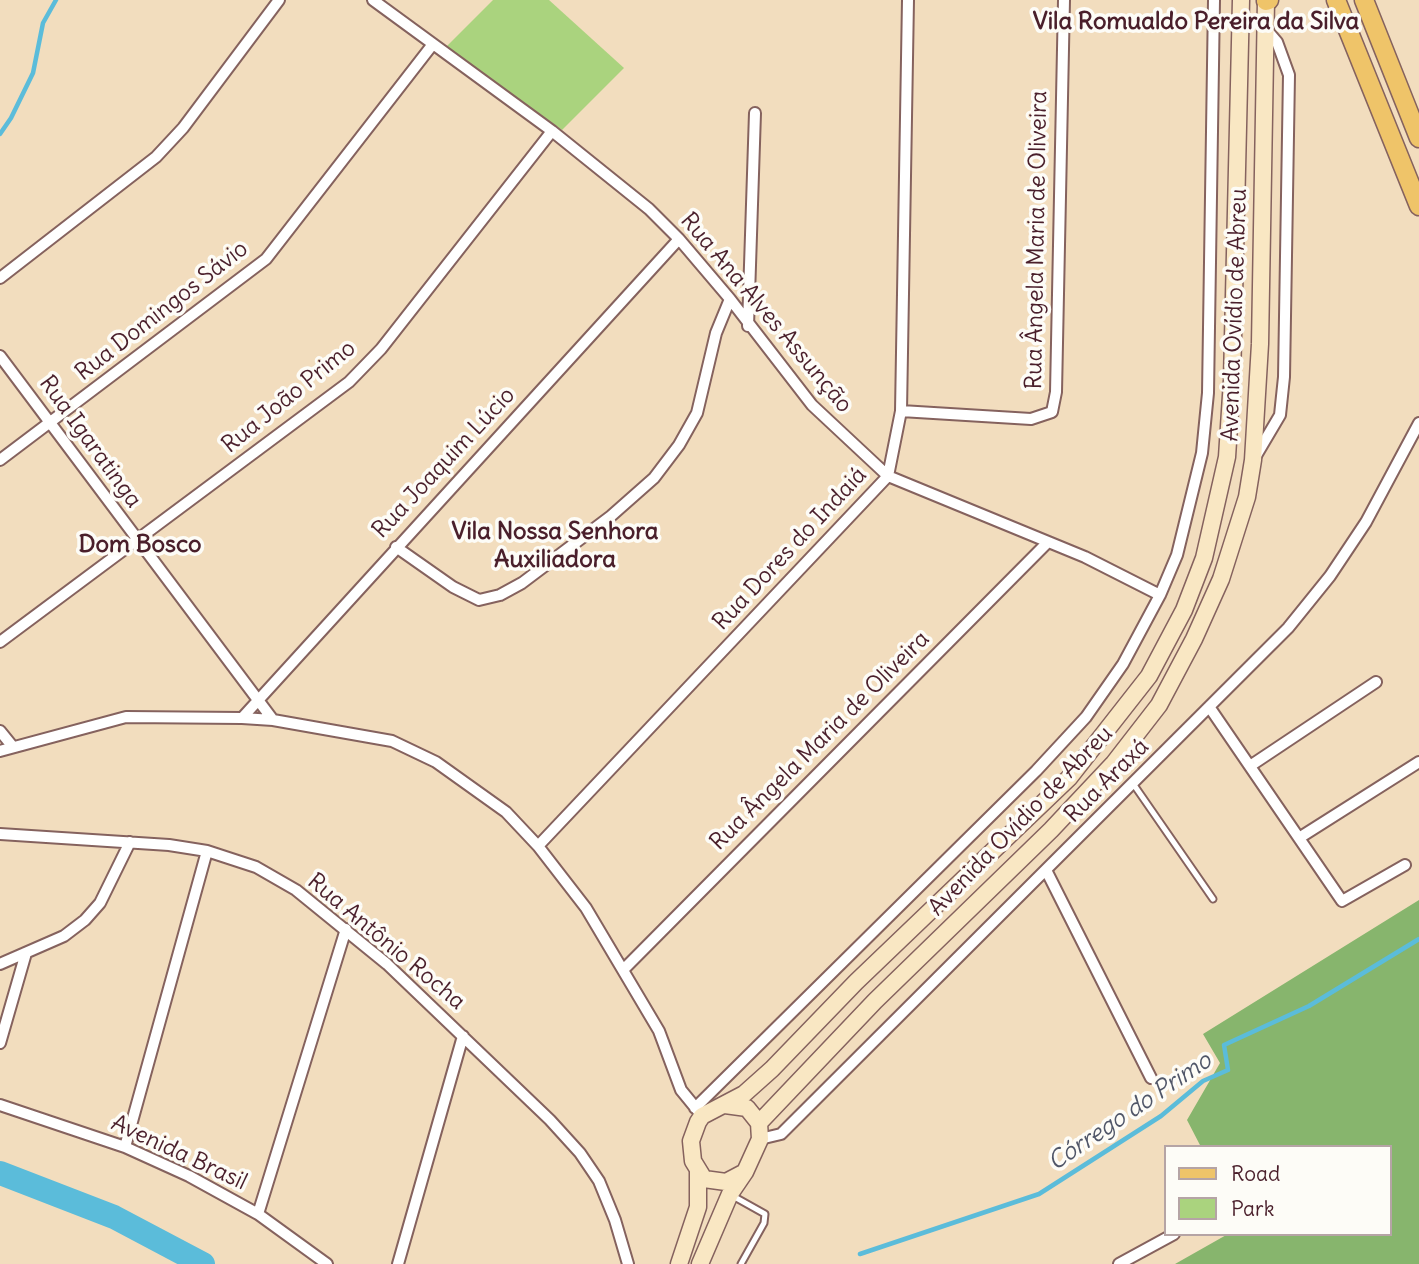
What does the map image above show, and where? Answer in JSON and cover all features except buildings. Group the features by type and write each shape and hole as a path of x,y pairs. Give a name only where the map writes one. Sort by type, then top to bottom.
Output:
{"main road":[{"name":"Avenida Ovídio de Abreu","path":"725,1105 744,1094 772,1069 856,982 1069,778 1109,731 1149,676 1184,610 1204,558 1227,457 1241,0"},
{"name":"Avenida Ovídio de Abreu","path":"760,1131 875,1001 1060,820 1114,763 1159,705 1194,639 1221,579 1247,497 1257,415 1267,0"},
{"path":"1336,0 1419,206"},
{"path":"1364,0 1419,138"},
{"path":"1234,292 1259,294"},
{"path":"702,1263 730,1194 745,1172 760,1131 747,1108 725,1105 699,1112 691,1141 693,1161 698,1172 704,1179 726,1182 745,1172"},
{"path":"678,1264 698,1207 698,1172"}],"street":[{"path":"0,278 156,158 183,128 279,0"},
{"name":"Rua Ana Alves Assunção","path":"373,0 552,131 649,209 679,239 730,299 748,326 812,405 888,476 1048,542 1160,595"},
{"name":"Rua Dores do Indaiá","path":"538,846 888,476 901,411 908,0"},
{"name":"Rua Ângela Maria de Oliveira","path":"901,411 1031,419 1052,412 1056,392 1064,0"},
{"name":"Avenida Ovídio de Abreu","path":"699,1112 1086,717 1123,664 1160,595 1177,555 1202,453 1208,393 1214,0"},
{"path":"1253,460 1280,415 1284,377 1289,75 1281,51 1265,28"},
{"name":"Rua Domingos Sávio","path":"0,460 265,259 433,44"},
{"path":"748,326 755,113"},
{"name":"Rua João Primo","path":"0,642 349,382 381,349 552,131"},
{"name":"Rua Joaquim Lúcio","path":"242,719 679,239"},
{"path":"396,547 453,587 480,600 500,595 522,583 611,516 654,478 679,445 697,413 716,334 730,299"},
{"name":"Rua Igaratinga","path":"0,356 273,720"},
{"name":"Rua Araxá","path":"760,1131 781,1134 1134,785 1288,628 1330,576 1366,522 1419,423"},
{"path":"1202,453 1227,457"},
{"name":"Rua Ângela Maria de Oliveira","path":"623,970 1048,542"},
{"path":"1250,766 1376,682"},
{"path":"1210,708 1342,901 1405,865"},
{"path":"0,751 126,717 273,720 392,741 425,757 470,784 506,811 538,846 586,908 659,1031 681,1090 699,1112"},
{"path":"0,731 13,747"},
{"path":"1299,838 1419,762"},
{"name":"Rua Antônio Rocha","path":"0,834 130,842 207,851 256,867 296,890 346,929 463,1035 580,1153 603,1191 628,1264"},
{"path":"0,964 64,936 85,920 100,903 130,842"},
{"path":"125,1147 207,851"},
{"path":"1046,870 1151,1079"},
{"path":"258,1214 346,929"},
{"path":"0,1043 26,953"},
{"path":"398,1264 463,1035"},
{"name":"Avenida Brasil","path":"0,1105 125,1147 189,1176 258,1214 327,1264"},
{"path":"1119,1264 1170,1236"}],"lane":[{"path":"1134,785 1213,899"},
{"path":"730,1194 765,1214 764,1223 741,1264"}],"green space":[{"path":"493,0 549,0 624,68 562,130 446,47"},
{"path":"1419,900 1419,1264 1175,1264 1224,1236 1391,1236 1391,1145 1200,1145 1187,1120 1220,1063 1203,1034"}],"waterway":[{"path":"0,134 33,73 43,23 56,0"},
{"name":"Córrego do Primo","path":"860,1254 1039,1194 1161,1116 1203,1081 1228,1070 1224,1045 1309,1006 1419,939"},
{"path":"0,1173 114,1217 203,1264"}],"district":[{"name":"Vila Romualdo Pereira da Silva","path":"1196,22"},
{"name":"Dom Bosco","path":"140,545"},
{"name":"Vila Nossa Senhora Auxiliadora","path":"555,546"}]}
